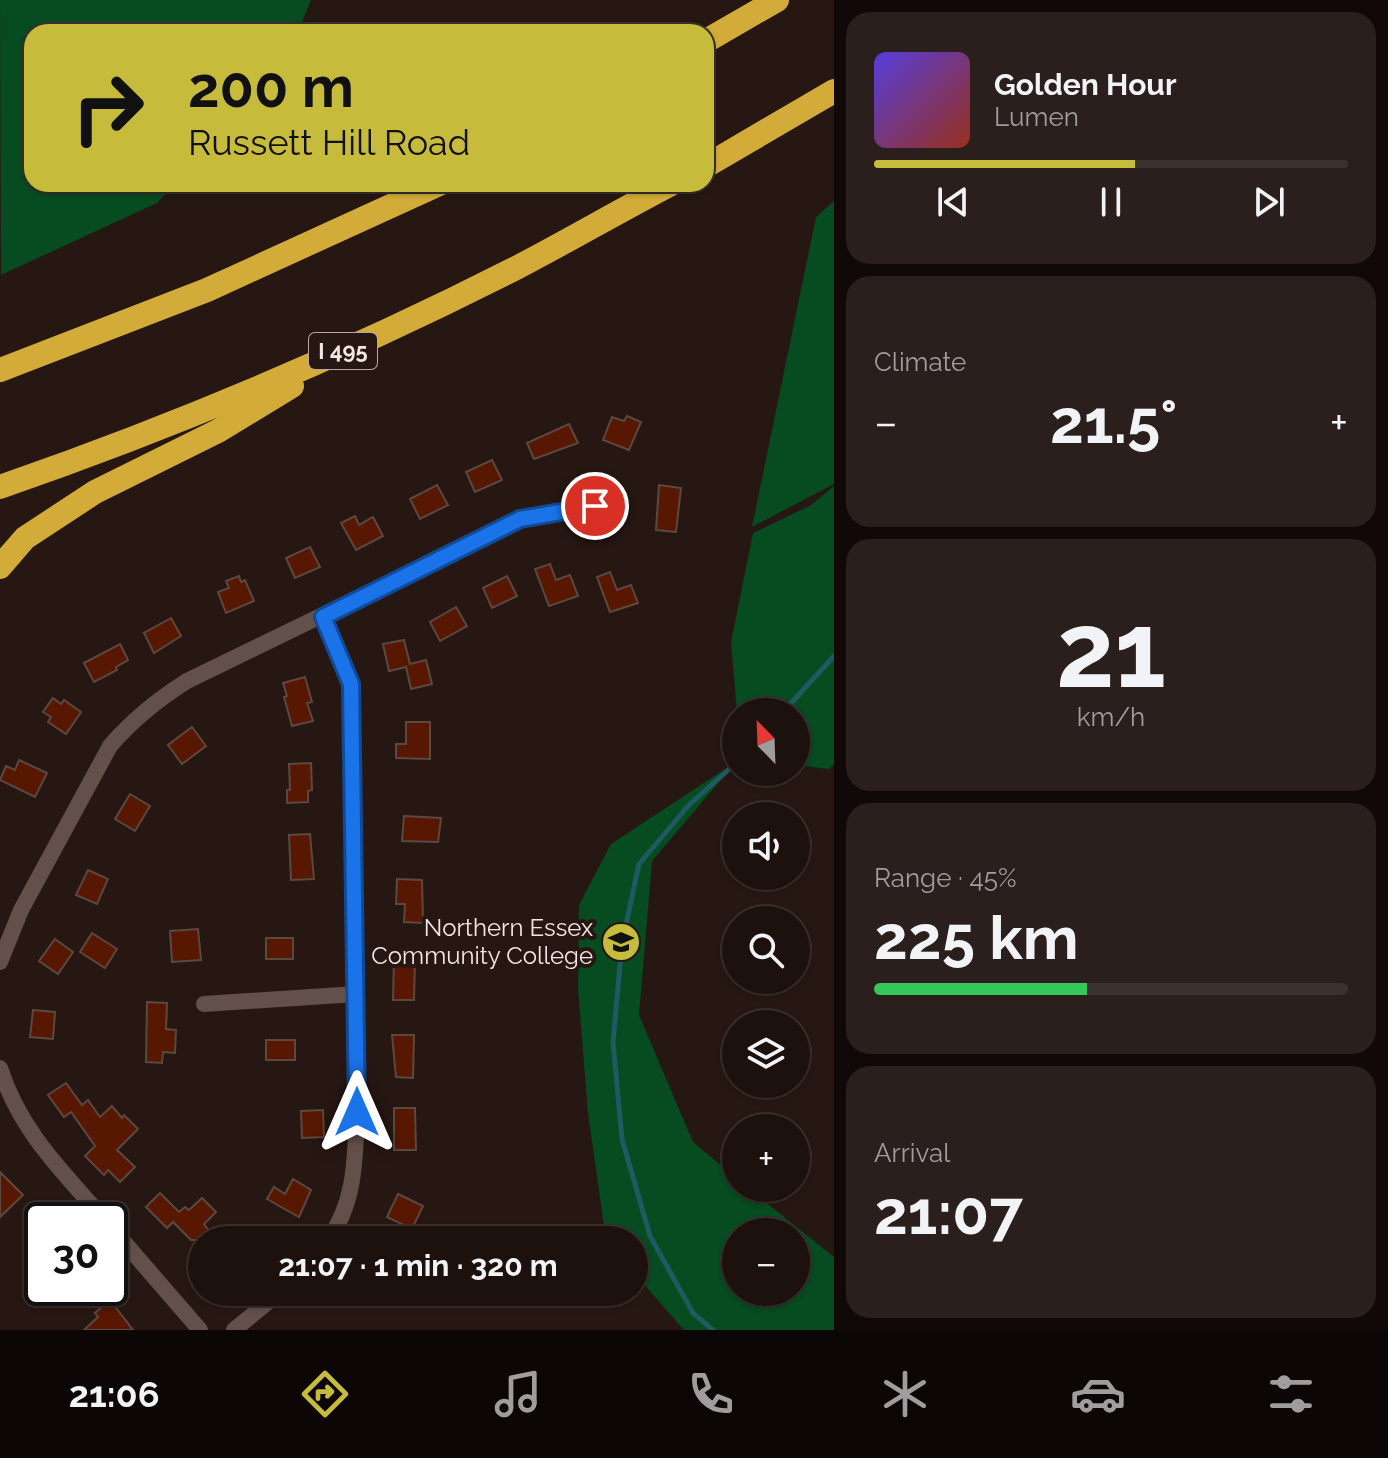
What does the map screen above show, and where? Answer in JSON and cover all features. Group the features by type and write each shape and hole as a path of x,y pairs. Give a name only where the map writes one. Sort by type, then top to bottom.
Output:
{"highway":[{"path":"714,36 777,0"},
{"path":"714,161 834,91"},
{"path":"0,370 207,290 421,192"},
{"name":"I 495","path":"0,487 88,456 364,342 516,268 656,192"},
{"path":"0,567 25,538 95,492 218,431 364,342"}],"street":[{"path":"0,962 21,910 110,746 154,701 187,681 520,519 595,506"},
{"path":"323,617 351,684 357,1112 353,1180 347,1203 335,1226"},
{"path":"204,1004 356,994"},
{"path":"0,1068 10,1098 29,1130 90,1202"},
{"path":"128,1247 200,1330"},
{"path":"234,1330 263,1306"}],"green space":[{"path":"0,0 311,0 301,24 24,24 24,192 167,192 157,203 1,275"},
{"path":"834,201 834,484 752,527 816,217"},
{"path":"834,486 834,764 829,769 810,767 810,698 736,698 731,642 753,533 811,505"},
{"path":"722,771 722,778 652,861 639,1015 693,1142 722,1166 722,1202 765,1202 785,1218 722,1218 722,1306 810,1306 810,1238 834,1257 834,1330 684,1330 648,1289 648,1226 604,1226 588,1113 578,989 579,905 611,844"}],"building":[{"path":"627,416 641,422 629,450 603,440 612,417 624,421"},
{"path":"569,424 578,443 534,459 527,443"},
{"path":"492,460 502,480 475,492 466,472"},
{"path":"437,485 448,505 420,519 410,499"},
{"path":"659,485 681,488 676,532 656,530"},
{"path":"355,516 359,525 373,517 383,536 356,550 341,523"},
{"path":"310,547 320,567 295,578 286,558"},
{"path":"550,564 556,580 570,575 578,596 549,606 535,569"},
{"path":"610,572 617,590 631,585 638,603 610,612 597,577"},
{"path":"239,576 241,582 245,580 254,601 226,613 218,592 229,588 226,581"},
{"path":"507,576 517,596 492,608 483,588"},
{"path":"456,607 467,626 440,641 430,622"},
{"path":"171,618 181,636 154,653 144,633"},
{"path":"404,640 410,664 426,660 432,684 411,689 406,667 389,671 383,644"},
{"path":"120,644 128,660 116,667 117,670 94,682 84,663"},
{"path":"305,677 312,702 307,703 313,721 292,726 283,683"},
{"path":"53,698 61,704 64,700 81,712 66,734 48,722 51,717 43,712"},
{"path":"406,722 430,722 430,759 396,758 396,744 406,744"},
{"path":"192,727 206,746 182,764 168,745"},
{"path":"19,760 47,773 35,797 0,780 6,766 15,770"},
{"path":"311,763 312,790 308,791 308,802 287,803 289,764"},
{"path":"130,794 150,806 135,831 115,819"},
{"path":"404,816 441,818 438,842 402,841"},
{"path":"310,834 314,879 291,880 289,835"},
{"path":"88,870 108,879 97,904 76,895"},
{"path":"397,879 422,880 423,923 404,922 405,904 396,904"},
{"path":"198,929 201,960 172,962 170,931"},
{"path":"92,933 117,949 105,968 80,952"},
{"path":"266,938 293,938 293,959 266,959"},
{"path":"55,939 73,952 58,974 39,961"},
{"path":"394,958 415,958 414,1000 393,1000"},
{"path":"147,1002 167,1003 166,1029 176,1030 175,1053 163,1052 162,1063 146,1062"},
{"path":"33,1010 55,1012 53,1039 30,1037"},
{"path":"392,1035 414,1035 413,1078 396,1077"},
{"path":"266,1040 295,1040 295,1060 266,1060"},
{"path":"66,1083 82,1105 88,1100 100,1117 112,1106 138,1129 117,1150 135,1167 120,1182 108,1170 104,1175 85,1156 95,1146 71,1112 64,1117 48,1095"},
{"path":"394,1108 415,1108 416,1150 394,1150"},
{"path":"323,1110 324,1137 302,1138 301,1111"},
{"path":"0,1172 23,1195 0,1217"},
{"path":"293,1179 311,1190 299,1217 267,1199 274,1187 285,1194"},
{"path":"160,1193 179,1212 185,1207 189,1210 202,1198 216,1212 206,1226 188,1226 188,1237 173,1222 167,1228 146,1207"},
{"path":"398,1194 423,1206 413,1226 406,1226 387,1217"},
{"path":"103,1306 115,1306 133,1330 84,1330 98,1317 95,1313"}],"waterway":[{"path":"796,698 834,656"},
{"path":"713,1330 693,1313 650,1236 622,1139 613,1042 622,943 639,864 689,805 722,776"}],"place":[{"name":"Northern Essex Community College","path":"621,942"}],"route":[{"path":"357,1112 351,684 323,617 520,519 595,506"}]}
